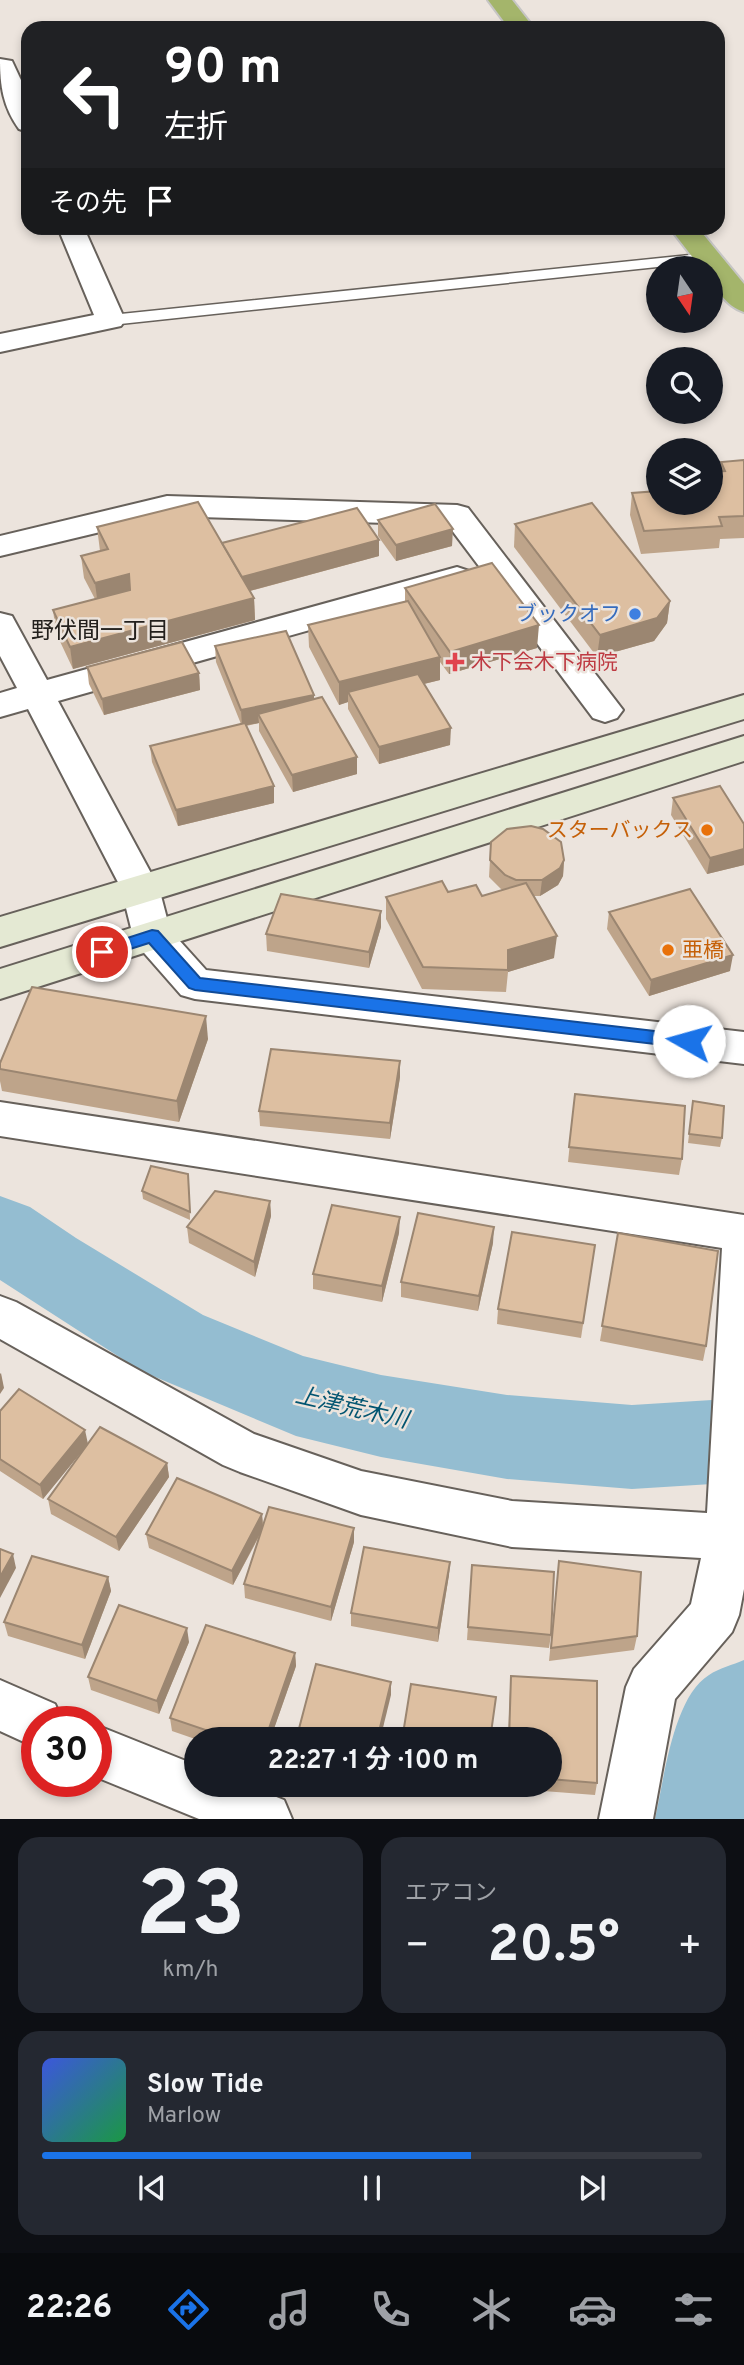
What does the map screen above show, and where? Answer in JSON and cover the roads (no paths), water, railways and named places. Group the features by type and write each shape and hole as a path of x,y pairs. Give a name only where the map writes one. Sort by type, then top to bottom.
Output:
{"highway":[{"path":"500,0 516,21"},
{"path":"690,235 707,256"},
{"path":"723,276 744,303"}],"street":[{"path":"0,66 4,66 21,107"},
{"path":"0,343 110,320 74,235"},
{"path":"0,546 167,506 457,514 605,710"},
{"path":"0,705 496,567"},
{"path":"0,624 140,888 152,936 195,984 744,1048"},
{"path":"0,932 744,707"},
{"path":"0,984 744,748"},
{"path":"0,1119 744,1233"},
{"path":"626,1819 652,1687 714,1615 730,1537 744,1248"},
{"path":"0,1315 240,1450 361,1493 512,1524 730,1537"},
{"path":"0,1704 21,1714"},
{"path":"112,1759 265,1819"}],"lane":[{"path":"110,320 646,265"}],"waterway":[{"name":"上津荒木川","path":"0,1232 45,1264 172,1343 296,1395 381,1416 507,1437 632,1447 744,1440"},
{"path":"707,1819 727,1726 744,1710"}],"place":[{"name":"ブックオフ","path":"635,614"},
{"name":"木下会木下病院","path":"455,662"},
{"name":"スターバックス","path":"707,830"},
{"name":"亜橋","path":"668,950"}],"district":[{"name":"野伏間一丁目","path":"100,630"}]}
